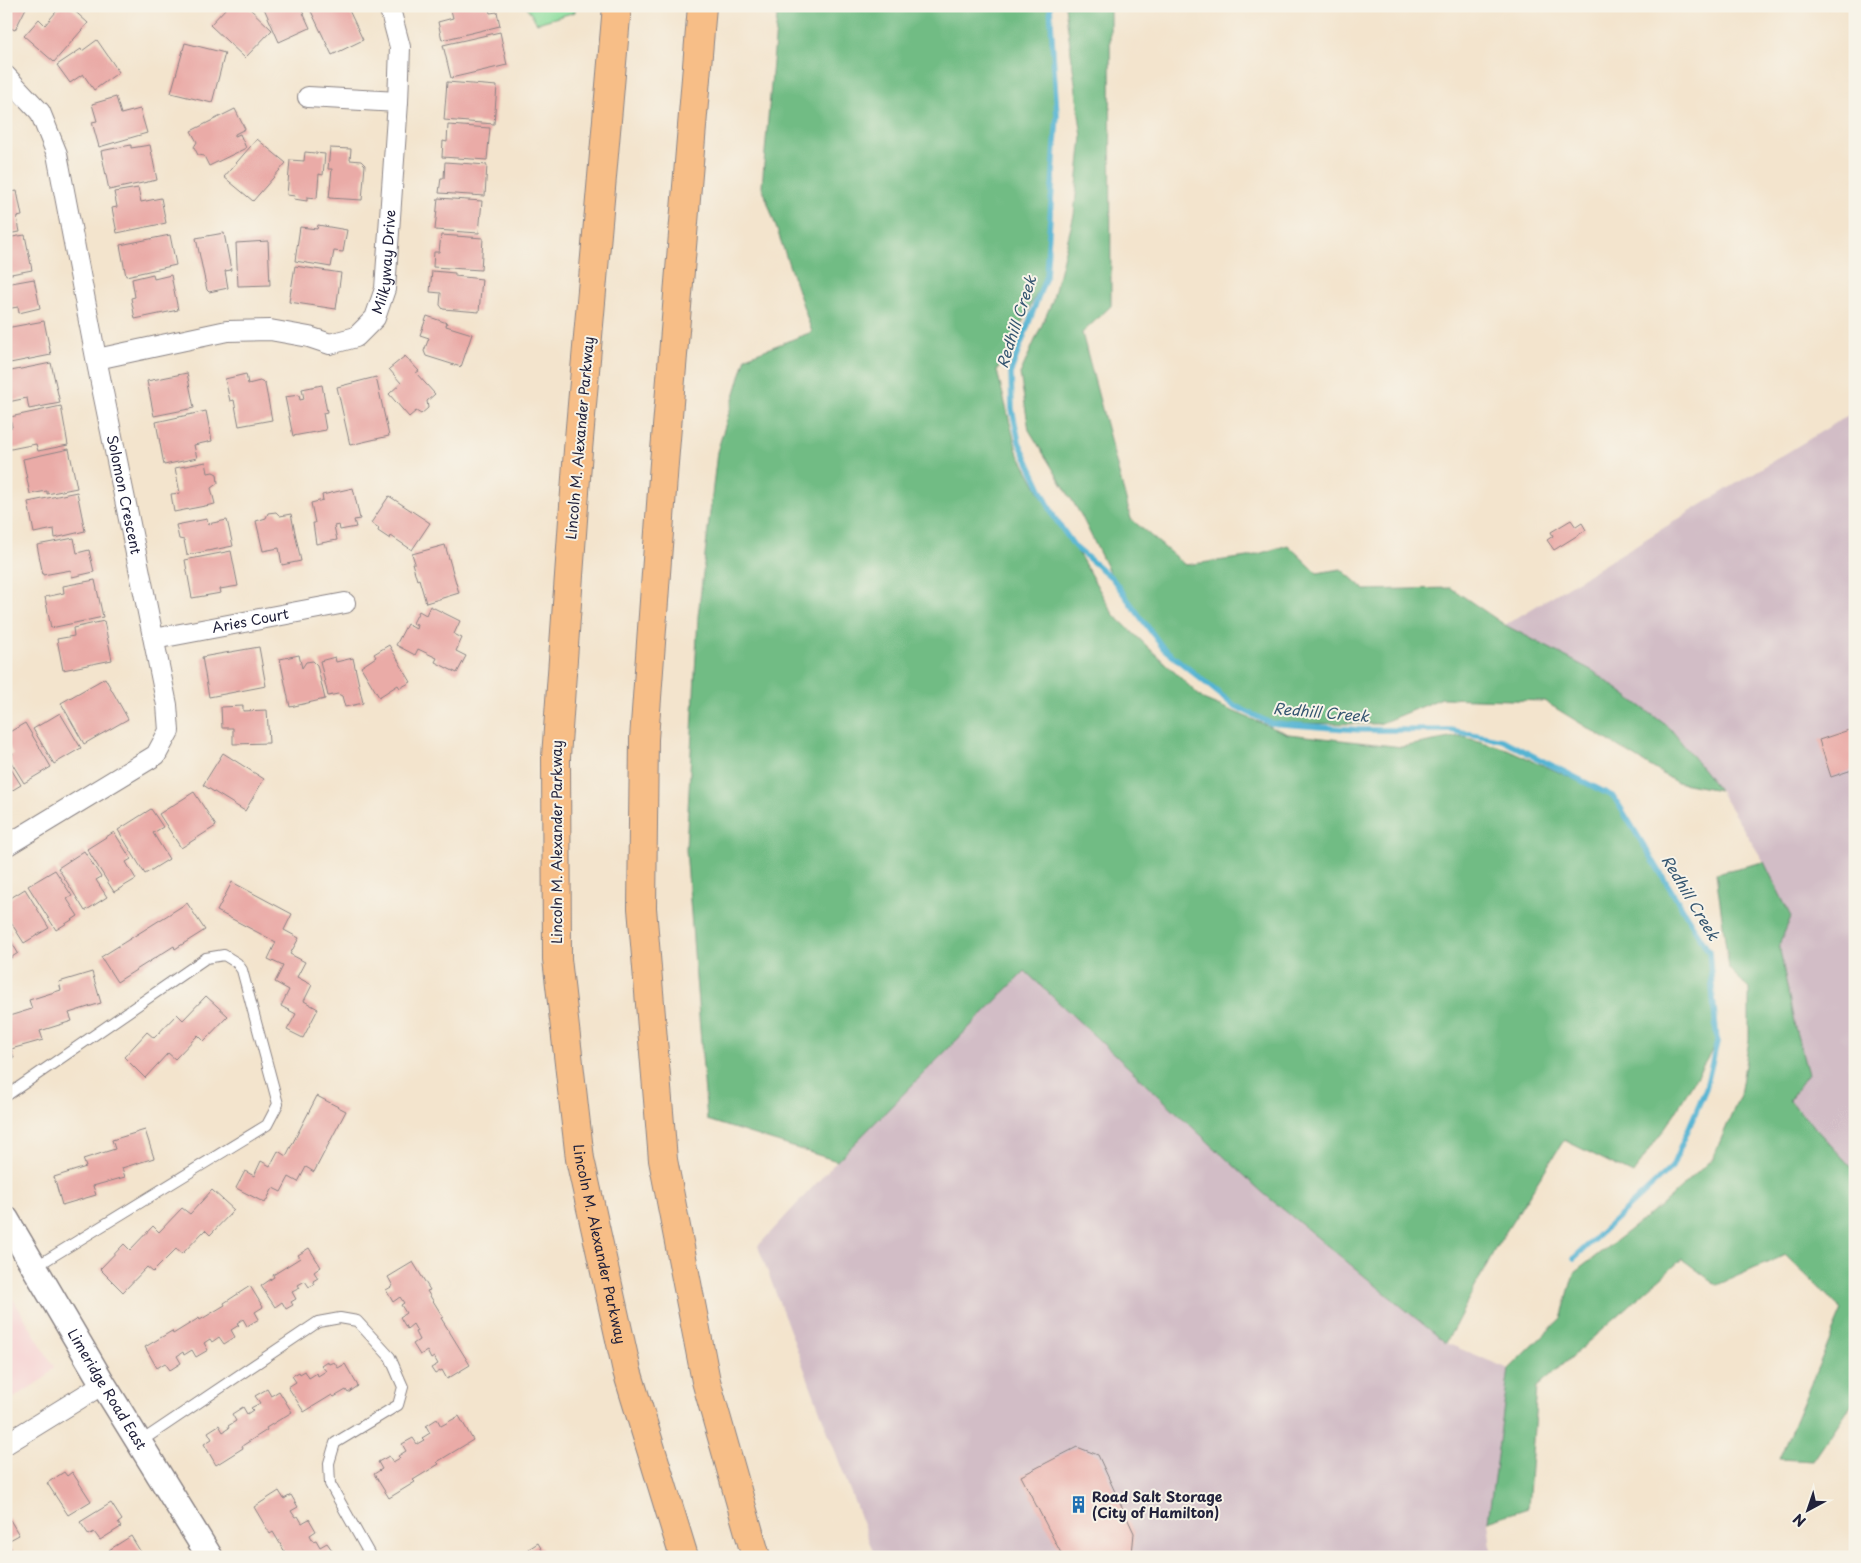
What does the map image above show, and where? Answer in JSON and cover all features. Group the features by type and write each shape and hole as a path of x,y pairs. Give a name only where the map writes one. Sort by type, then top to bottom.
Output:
{"highway":[{"name":"Lincoln M. Alexander Parkway","path":"617,6 578,450 556,757 557,959 580,1159 627,1371 684,1557"},
{"path":"702,6 664,454 644,739 642,908 663,1160 706,1381 756,1557"}],"street":[{"name":"Milkyway Drive","path":"97,359 227,331 270,330 309,337 330,344 356,337 375,318 385,289 398,102 400,47 392,13 388,6"},
{"name":"Solomon Crescent","path":"6,76 40,112 57,154 167,705 169,732 156,755 6,846"},
{"path":"308,97 398,102"},
{"name":"Aries Court","path":"154,639 345,603"},
{"name":"Limeridge Road East","path":"6,1219 103,1384 210,1557"},
{"path":"6,1444 103,1384"}],"lane":[{"path":"6,1096 206,958 224,955 237,962 242,970 278,1104 267,1125 35,1267"},
{"path":"139,1443 318,1322 340,1318 357,1321 390,1357 403,1387 398,1405 335,1443 329,1464 330,1484 371,1557"}],"shaded area":[{"path":"1855,411 1855,1171 1789,1100 1808,1074 1795,1028 1779,945 1791,917 1764,862 1719,790 1670,728 1505,625"},
{"path":"1024,970 1262,1192 1446,1343 1509,1369 1488,1521 1492,1557 875,1557 758,1246 837,1161"},
{"path":"6,1287 54,1367 46,1377 6,1403"}],"green space":[{"path":"526,6 575,6 575,12 537,23"},
{"path":"778,6 1050,6 1057,115 1046,276 997,371 1017,451 1053,517 1075,547 1113,614 1203,699 1288,734 1402,747 1460,736 1507,749 1614,797 1709,952 1717,1042 1675,1113 1633,1174 1564,1140 1495,1249 1446,1343 1262,1192 1025,971 837,1161 707,1120 686,849 698,616 717,452 746,357 812,332 762,186"},
{"path":"1065,6 1110,6 1111,306 1082,333 1131,519 1185,565 1248,557 1288,545 1317,573 1341,569 1365,590 1451,588 1505,625 1593,671 1670,728 1719,790 1676,782 1544,701 1442,698 1379,724 1270,723 1233,705 1163,648 1112,578 1081,515 1029,430 1020,374 1052,302 1074,215 1082,137"},
{"path":"1764,862 1791,917 1779,945 1795,1028 1808,1074 1789,1100 1855,1171 1855,1399 1813,1461 1779,1459 1842,1310 1785,1255 1717,1285 1682,1259 1537,1387 1528,1508 1488,1521 1509,1369 1561,1318 1574,1273 1668,1200 1713,1158 1740,1095 1749,1040 1749,988 1729,969 1716,873"}],"building":[{"path":"6,6 27,6 15,30 6,26"},
{"path":"61,6 69,6 88,23 54,62 24,36 39,19 45,25"},
{"path":"228,6 247,6 272,30 245,58 210,25"},
{"path":"263,6 300,6 310,28 279,42"},
{"path":"347,6 363,40 332,55 309,7"},
{"path":"450,6 488,6 490,13 497,12 500,26 442,40 438,22 453,18"},
{"path":"500,32 507,65 451,78 443,45"},
{"path":"97,40 119,72 94,90 83,74 70,83 57,65"},
{"path":"185,43 225,53 212,103 171,93"},
{"path":"447,82 497,86 494,124 444,120"},
{"path":"116,97 121,114 140,109 147,133 99,147 92,122 97,121 92,104"},
{"path":"235,109 245,129 235,134 235,136 240,134 246,148 209,166 204,156 198,155 194,147 197,142 191,131"},
{"path":"448,125 490,128 487,160 442,157 443,141 447,142"},
{"path":"257,139 286,163 253,201 224,177"},
{"path":"131,145 131,148 150,145 157,180 109,190 101,151"},
{"path":"330,148 351,149 350,160 361,161 365,165 362,200 329,198 332,169 328,169"},
{"path":"305,152 325,154 323,175 319,174 317,198 307,197 307,201 294,199 295,196 287,195 290,160 304,161"},
{"path":"445,162 487,165 485,196 439,193 441,178 444,178"},
{"path":"138,188 141,202 161,198 166,223 117,233 112,208 117,207 114,192"},
{"path":"17,191 22,216 17,217 20,232 6,234 6,193"},
{"path":"438,198 482,201 479,233 435,230"},
{"path":"318,225 347,230 343,252 334,251 331,267 295,261 300,227 317,229"},
{"path":"224,233 231,270 225,271 228,288 209,292 196,238"},
{"path":"25,235 32,270 6,275 6,238"},
{"path":"170,235 176,265 126,276 120,245"},
{"path":"441,235 483,238 481,270 433,267 434,252 439,252"},
{"path":"268,241 270,285 238,286 236,243"},
{"path":"295,266 341,273 336,309 289,302"},
{"path":"432,271 455,273 455,276 482,279 479,312 443,309 440,305 441,293 430,292"},
{"path":"153,274 154,279 171,275 178,310 135,319 131,298 135,297 132,279"},
{"path":"34,279 40,308 19,313 18,307 6,309 6,284"},
{"path":"427,316 447,323 446,326 472,334 461,367 426,356 424,351 429,338 420,335"},
{"path":"44,321 51,355 10,363 6,344 6,328"},
{"path":"405,356 419,371 416,373 435,394 427,401 428,408 421,414 416,411 409,417 389,394 401,383 389,369"},
{"path":"51,363 60,403 29,409 27,398 8,402 6,372"},
{"path":"187,373 194,408 154,416 147,381"},
{"path":"246,374 248,384 260,381 265,384 272,420 239,426 234,400 230,401 225,379"},
{"path":"376,377 389,436 350,445 337,387"},
{"path":"322,385 327,412 323,413 326,430 293,436 285,397 299,395 300,400 304,399 302,389"},
{"path":"61,406 68,445 38,451 36,444 6,450 6,428 12,427 10,417"},
{"path":"206,411 212,441 194,445 197,458 164,465 156,422"},
{"path":"69,449 77,488 47,494 47,491 30,494 23,459"},
{"path":"206,462 208,473 213,472 217,474 218,483 211,488 215,504 174,512 171,494 180,493 175,468"},
{"path":"353,488 360,519 354,520 356,527 340,530 339,525 334,526 337,540 316,544 313,523 315,523 311,503 323,500 322,495"},
{"path":"77,492 85,531 55,538 54,529 34,533 28,502"},
{"path":"389,496 430,523 412,550 391,536 390,539 378,531 379,528 371,523"},
{"path":"276,512 280,516 291,514 301,561 282,565 279,548 263,551 256,521 266,518 268,513"},
{"path":"207,519 208,524 227,520 233,546 187,555 184,540 179,539 176,525"},
{"path":"1571,520 1576,527 1582,523 1586,530 1554,550 1547,540 1553,536 1551,532"},
{"path":"74,538 77,553 89,550 94,572 72,577 71,570 43,575 37,545"},
{"path":"445,545 459,593 426,603 412,563 415,563 412,554"},
{"path":"231,551 238,586 220,589 221,593 192,598 185,560"},
{"path":"95,580 103,617 51,628 45,597 64,593 63,586"},
{"path":"430,606 460,621 454,634 462,638 456,651 466,656 457,673 435,662 437,658 418,649 415,655 396,645 407,624 416,629 417,625 413,623 419,611 426,615"},
{"path":"104,621 112,660 63,670 57,639 74,636 73,628"},
{"path":"389,645 411,682 400,688 398,685 379,697 361,667 376,657 374,654"},
{"path":"259,647 266,686 209,697 202,657"},
{"path":"299,655 302,668 306,662 313,661 317,665 325,699 290,707 280,659"},
{"path":"335,657 336,662 353,658 363,703 345,707 342,696 338,694 328,696 320,661"},
{"path":"105,678 128,719 84,744 61,703"},
{"path":"243,706 243,711 267,710 269,743 233,744 233,728 222,728 221,707"},
{"path":"60,713 81,748 54,764 33,729"},
{"path":"25,723 51,767 24,783 8,757 13,754 6,742 6,734"},
{"path":"1855,728 1855,769 1831,777 1819,740"},
{"path":"223,753 264,779 245,811 203,785"},
{"path":"6,761 21,785 6,794"},
{"path":"194,792 216,826 181,848 159,814"},
{"path":"151,809 163,827 153,833 169,859 145,874 118,830"},
{"path":"114,832 131,859 126,862 136,879 114,892 87,849"},
{"path":"84,851 101,877 96,880 107,897 85,911 58,868"},
{"path":"55,870 72,896 67,899 78,916 56,930 28,886"},
{"path":"232,882 292,914 284,930 299,938 290,954 305,962 297,977 312,985 304,1001 318,1009 303,1038 287,1030 296,1014 281,1006 289,990 275,982 283,966 268,959 276,942 217,911"},
{"path":"25,889 49,928 24,943 6,915 6,901"},
{"path":"187,903 205,930 175,949 174,946 117,982 101,957"},
{"path":"6,924 12,933 8,936 18,953 6,961"},
{"path":"92,972 101,1003 69,1013 72,1021 40,1031 43,1040 11,1049 14,1058 6,1060 6,1017 32,1009 29,1000 61,990 59,982"},
{"path":"206,996 228,1016 204,1041 198,1035 175,1059 168,1053 145,1078 124,1057 147,1032 154,1038 177,1014 183,1020"},
{"path":"317,1096 346,1111 314,1172 306,1167 298,1182 289,1177 281,1192 273,1188 265,1203 236,1188 245,1171 254,1176 261,1161 270,1166 278,1151 286,1156"},
{"path":"145,1130 154,1158 122,1168 125,1177 93,1186 96,1195 62,1205 54,1177 86,1167 83,1159 115,1149 112,1140"},
{"path":"212,1190 234,1210 210,1235 205,1230 182,1254 176,1249 153,1272 147,1267 123,1292 100,1269 124,1244 130,1250 153,1226 159,1232 182,1208 190,1214"},
{"path":"309,1248 321,1267 314,1272 318,1278 313,1281 315,1284 309,1287 305,1281 298,1285 300,1288 292,1292 296,1299 291,1302 293,1305 286,1309 282,1302 275,1307 261,1286 274,1277 273,1275 300,1258 298,1255"},
{"path":"413,1262 430,1290 427,1291 443,1317 441,1318 470,1365 447,1379 442,1370 435,1374 431,1368 438,1364 434,1357 431,1359 427,1351 420,1355 413,1344 419,1340 415,1332 417,1331 413,1324 407,1329 400,1317 406,1313 401,1305 404,1303 400,1297 393,1302 386,1290 393,1286 388,1277"},
{"path":"250,1286 263,1307 255,1312 259,1319 247,1326 243,1319 237,1323 239,1325 231,1330 235,1337 224,1344 219,1337 212,1342 210,1339 204,1343 208,1350 196,1357 192,1350 184,1355 183,1352 177,1356 181,1363 170,1370 165,1363 157,1368 145,1347 172,1331 173,1334 199,1318 200,1320 225,1305 224,1303"},
{"path":"327,1361 329,1364 334,1362 338,1368 345,1364 358,1386 348,1393 346,1390 334,1397 332,1395 304,1412 288,1387 296,1382 292,1376 305,1371 309,1378 317,1373 318,1376 326,1371 321,1365"},
{"path":"267,1389 271,1396 279,1391 292,1412 266,1428 267,1430 242,1446 243,1448 216,1465 204,1444 212,1439 208,1432 219,1425 223,1432 229,1428 228,1426 236,1421 232,1414 243,1407 247,1414 253,1410 251,1408 260,1403 255,1396"},
{"path":"459,1416 473,1440 437,1462 439,1464 389,1498 374,1474 382,1469 378,1462 389,1456 393,1462 400,1458 398,1456 406,1451 402,1444 413,1438 417,1444 424,1440 422,1438 430,1433 426,1426 437,1419 441,1426"},
{"name":"Road Salt Storage (City of Hamilton)","path":"1077,1447 1098,1455 1134,1533 1132,1554 1128,1557 1063,1557 1021,1476"},
{"path":"64,1472 67,1476 72,1472 91,1501 68,1515 47,1483"},
{"path":"279,1491 284,1499 291,1495 298,1507 291,1511 295,1517 298,1516 302,1523 309,1519 316,1531 310,1535 313,1541 316,1540 320,1547 327,1543 332,1550 324,1555 326,1557 293,1557 292,1555 288,1557 273,1532 270,1534 254,1507"},
{"path":"111,1503 122,1520 118,1523 121,1527 100,1540 94,1532 89,1535 80,1522"},
{"path":"9,1518 19,1535 6,1542 6,1519"},
{"path":"131,1536 142,1554 138,1557 114,1557 109,1550"},
{"path":"538,1543 546,1557 516,1557"},
{"path":"9,1546 15,1555 22,1551 26,1557 6,1557 6,1548"}],"waterway":[{"name":"Redhill Creek","path":"1050,6 1057,115 1046,276 1011,371 1012,409 1019,442 1054,517 1075,547 1112,578 1163,648 1233,705 1270,723 1360,730 1450,730 1502,740 1614,797 1709,952 1717,1042 1706,1088 1672,1167 1574,1258"}],"place":[{"name":"Road Salt Storage (City of Hamilton)","path":"1078,1505"}]}
